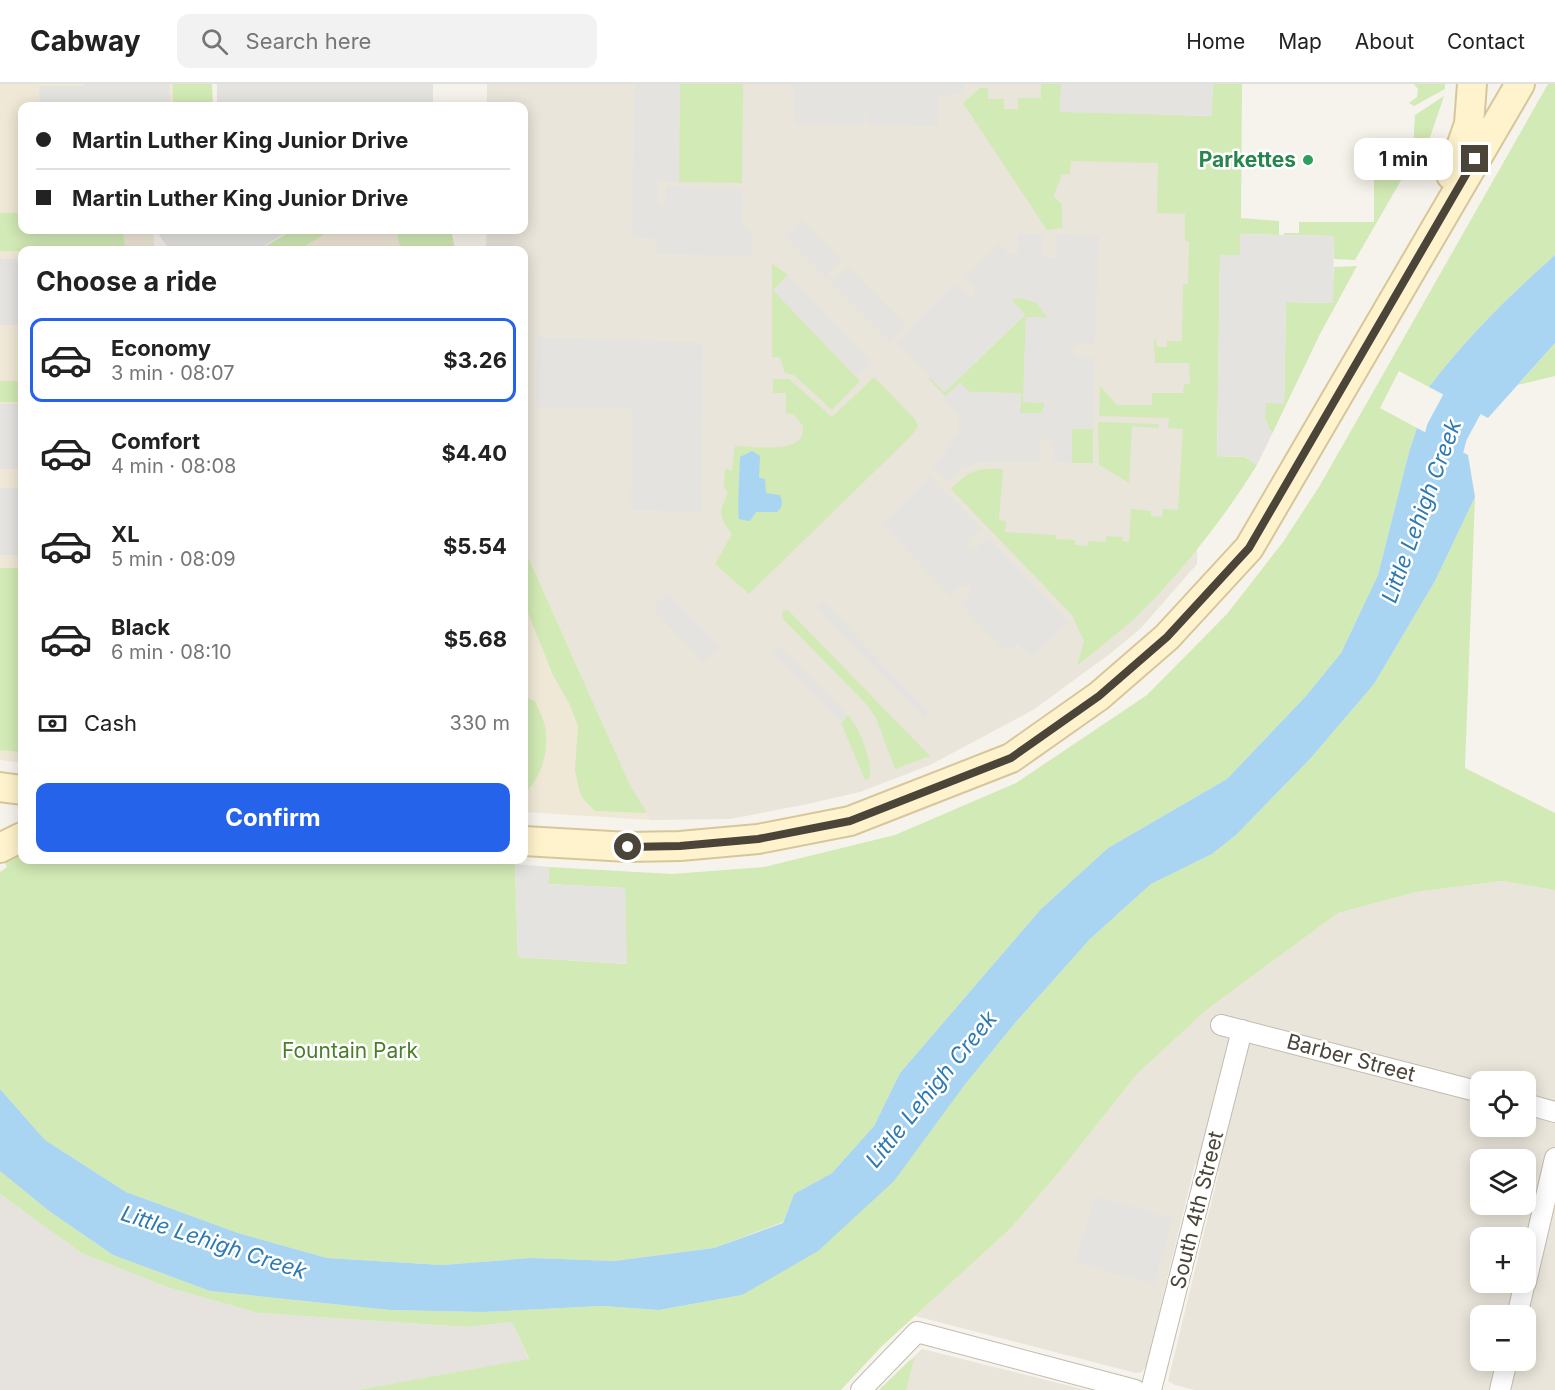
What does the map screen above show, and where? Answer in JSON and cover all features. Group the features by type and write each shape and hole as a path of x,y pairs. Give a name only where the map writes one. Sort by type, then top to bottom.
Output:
{"main road":[{"path":"1397,291 1455,168 1469,124 1472,84"},
{"path":"528,841 628,847 680,846 758,839 850,821 1011,758 1099,696 1167,637 1249,548 1397,291 1520,84"},
{"path":"0,787 18,789"},
{"path":"0,848 18,839"}],"street":[{"name":"Barber Street","path":"1221,1025 1470,1089"},
{"name":"South 4th Street","path":"1151,1390 1242,1030"},
{"path":"1536,1107 1555,1112"},
{"path":"1536,1237 1555,1158"},
{"path":"861,1390 917,1332 1135,1390"},
{"path":"1500,1390 1504,1371"}],"shaded area":[{"path":"0,84 180,84 180,102 18,102 18,234 153,234 155,246 18,246 18,762 0,760"},
{"path":"83,84 169,84 170,102 40,102 39,86 83,86"},
{"path":"217,84 433,84 433,102 217,102"},
{"path":"487,84 1055,84 1208,128 1199,336 1197,564 1141,628 1111,653 1033,710 930,765 860,792 803,805 730,819 650,820 630,785 528,557 528,246 486,245 487,234 528,234 528,102 487,102"},
{"path":"635,84 679,84 679,182 658,181 659,205 665,205 666,186 743,189 741,222 753,237 752,256 657,254 652,238 631,237"},
{"path":"793,84 964,84 964,94 939,96 938,126 867,124 866,104 864,125 795,124"},
{"path":"1061,84 1213,84 1212,116 1060,112"},
{"path":"802,219 842,259 827,274 829,278 835,279 848,266 906,325 890,342 784,236"},
{"path":"284,234 264,246 167,246 159,235"},
{"path":"304,234 452,234 454,246 285,246"},
{"path":"1018,234 1043,235 1043,257 1055,258 1057,234 1099,236 1095,344 1079,344 1073,349 1076,356 1094,358 1093,429 1072,429 1072,463 1053,462 1053,441 1040,440 1039,462 979,462 963,467 948,482 932,466 959,432 956,413 943,398 960,383 970,392 1021,393 1020,413 1042,413 1045,403 1023,402 1026,317 1047,318 1037,303 1027,298 1011,299 1025,314 944,392 896,342 956,283 970,297 975,296 975,288 965,277 998,243 1010,254 1015,255 1018,251"},
{"path":"1240,234 1334,236 1333,303 1286,302 1284,404 1266,403 1265,417 1269,430 1273,432 1257,465 1245,457 1217,456 1220,255 1240,255"},
{"path":"0,259 18,259 18,325 0,325"},
{"path":"788,275 872,363 857,378 773,290"},
{"path":"537,337 703,343 701,512 631,510 632,409 536,407"},
{"path":"0,404 18,404 18,469 0,469"},
{"path":"929,476 981,529 969,540 968,546 972,549 976,548 988,537 1069,622 1032,658 1017,644 1006,651 960,604 970,594 970,587 961,586 951,596 881,524"},
{"path":"0,488 18,488 18,555 0,555"},
{"path":"528,555 630,785 650,820 528,812"},
{"path":"667,593 720,646 703,663 652,608"},
{"path":"823,601 929,712 924,718 817,608"},
{"path":"778,645 848,715 841,723 771,652"},
{"path":"515,864 549,867 548,884 625,888 627,964 518,957"},
{"path":"1502,881 1555,890 1555,1390 1194,1390 1168,1381 1219,1171 1195,1164 1146,1366 1142,1372 1136,1373 915,1316 1011,1228 1137,1074 1204,1011 1338,913 1416,892"},
{"path":"0,1194 83,1254 170,1288 259,1313 467,1327 512,1322 529,1360 357,1390 0,1390"},
{"path":"1095,1196 1173,1218 1154,1285 1075,1262"},
{"path":"922,1349 1086,1390 879,1390"}],"green space":[{"path":"173,84 212,84 213,102 173,102"},
{"path":"680,84 743,84 742,183 679,182"},
{"path":"1041,84 1061,84 1060,111 1211,116 1213,84 1242,84 1241,218 1279,221 1279,235 1241,234 1240,255 1220,255 1217,456 1245,457 1257,465 1215,526 1168,583 1134,619 1077,666 1084,641 1072,615 951,489 974,472 1003,469 999,520 1006,521 1005,532 1056,535 1056,539 1075,540 1075,545 1088,546 1088,541 1106,542 1106,536 1123,537 1122,541 1129,542 1131,509 1151,511 1151,516 1162,517 1163,509 1178,510 1183,429 1168,428 1169,418 1099,416 1100,386 1117,405 1152,405 1152,393 1183,393 1184,384 1190,384 1189,363 1155,363 1154,340 1156,340 1157,347 1167,347 1167,341 1182,341 1183,284 1188,284 1189,241 1185,241 1185,214 1157,213 1158,163 1071,161 1070,174 1061,175 1054,197 1062,204 1062,228 1047,230 963,103 980,88 988,88 988,99 1004,99 1004,109 1018,109 1018,98 1041,98"},
{"path":"1414,84 1445,84 1445,89 1414,106 1409,103 1417,97 1418,89"},
{"name":"Fountain Park","path":"1548,84 1555,84 1555,255 1489,318 1429,387 1399,371 1380,408 1417,428 1378,575 1341,653 1306,696 1227,779 1108,848 1041,909 900,1073 874,1126 832,1173 794,1194 783,1222 714,1248 614,1261 531,1258 442,1265 327,1258 238,1233 126,1192 45,1140 0,1089 0,872 7,867 2,858 18,851 18,864 515,864 518,957 626,964 625,888 548,884 549,867 672,874 764,867 895,835 1016,783 1147,695 1227,614 1283,542 1319,487"},
{"path":"1444,96 1427,146 1415,167 1412,166 1415,115"},
{"path":"1374,162 1396,167 1403,177 1355,260 1334,259 1334,236 1284,235 1284,233 1299,233 1299,222 1374,222"},
{"path":"0,213 18,213 18,234 123,234 125,246 18,246 18,251 0,251"},
{"path":"286,234 325,234 305,246 266,246"},
{"path":"397,234 452,234 454,246 400,246"},
{"path":"772,263 788,275 773,290 860,381 832,410 794,375 785,373 780,357 772,357"},
{"path":"1357,266 1320,334 1273,432 1269,430 1265,417 1265,403 1284,403 1286,302 1332,303 1334,267"},
{"path":"1018,297 1037,303 1048,318 1026,317 1023,402 1045,403 1042,413 1020,413 1021,393 970,392 960,383 945,396 929,379 930,377 945,392 1025,315 1010,299"},
{"path":"1555,343 1555,376 1518,385"},
{"path":"874,377 915,419 918,426 913,434 749,594 715,564 732,534 724,524 721,515 728,493 724,488 725,468 732,471 735,446 766,448 788,446 802,435 803,426 794,415 786,413 786,393 773,393 773,379 789,379 832,417"},
{"path":"0,381 18,381 18,402 0,402"},
{"path":"1098,422 1159,424 1158,428 1132,426 1129,483 1099,465"},
{"path":"1072,429 1093,429 1093,463 1072,463"},
{"path":"1475,497 1465,768 1555,813 1555,890 1502,881 1416,892 1338,913 1206,1010 1137,1074 1011,1228 881,1347 841,1390 357,1390 529,1359 512,1322 467,1327 259,1313 170,1288 83,1254 0,1194 0,1171 49,1211 113,1255 210,1291 390,1310 483,1312 602,1306 659,1310 742,1295 963,1087 1015,1023 1090,939 1151,884 1212,854 1236,835 1310,759 1374,684 1435,581"},
{"path":"528,557 630,785 647,813 595,811 585,801 580,793 575,770 578,726 570,705 553,675 528,613"},
{"path":"0,568 18,568 18,752 0,750"},
{"path":"788,610 930,756 895,769 876,718 866,704 784,620 783,611"},
{"path":"528,698 535,701 546,729 542,766 528,789"},
{"path":"848,715 861,736 867,755 870,771 869,778 865,780 841,723"},
{"path":"914,1359 906,1390 879,1390 910,1360"}],"water":[{"path":"1555,255 1555,343 1488,418 1429,387 1489,318"},
{"path":"1417,428 1468,455 1475,497 1435,581 1374,684 1310,759 1236,835 1212,854 1151,884 1090,939 1015,1023 963,1087 894,1181 818,1251 742,1295 659,1310 602,1306 483,1312 390,1310 210,1291 113,1255 49,1211 0,1171 0,1089 45,1140 126,1192 238,1233 327,1258 442,1265 531,1258 614,1261 714,1248 783,1223 794,1194 832,1173 874,1126 900,1073 1041,909 1108,848 1227,779 1306,696 1341,653 1378,575"},
{"path":"752,451 760,456 759,478 765,479 766,493 780,495 782,501 781,508 777,512 756,512 750,521 739,519 738,499 740,457"}],"waterway":[{"name":"Little Lehigh Creek","path":"1429,498 1447,432 1477,376 1555,294"}],"place":[{"name":"Parkettes","path":"1308,160"}],"route":[{"path":"628,847 680,846 758,839 850,821 1011,758 1099,696 1167,637 1249,548 1475,159"}]}
